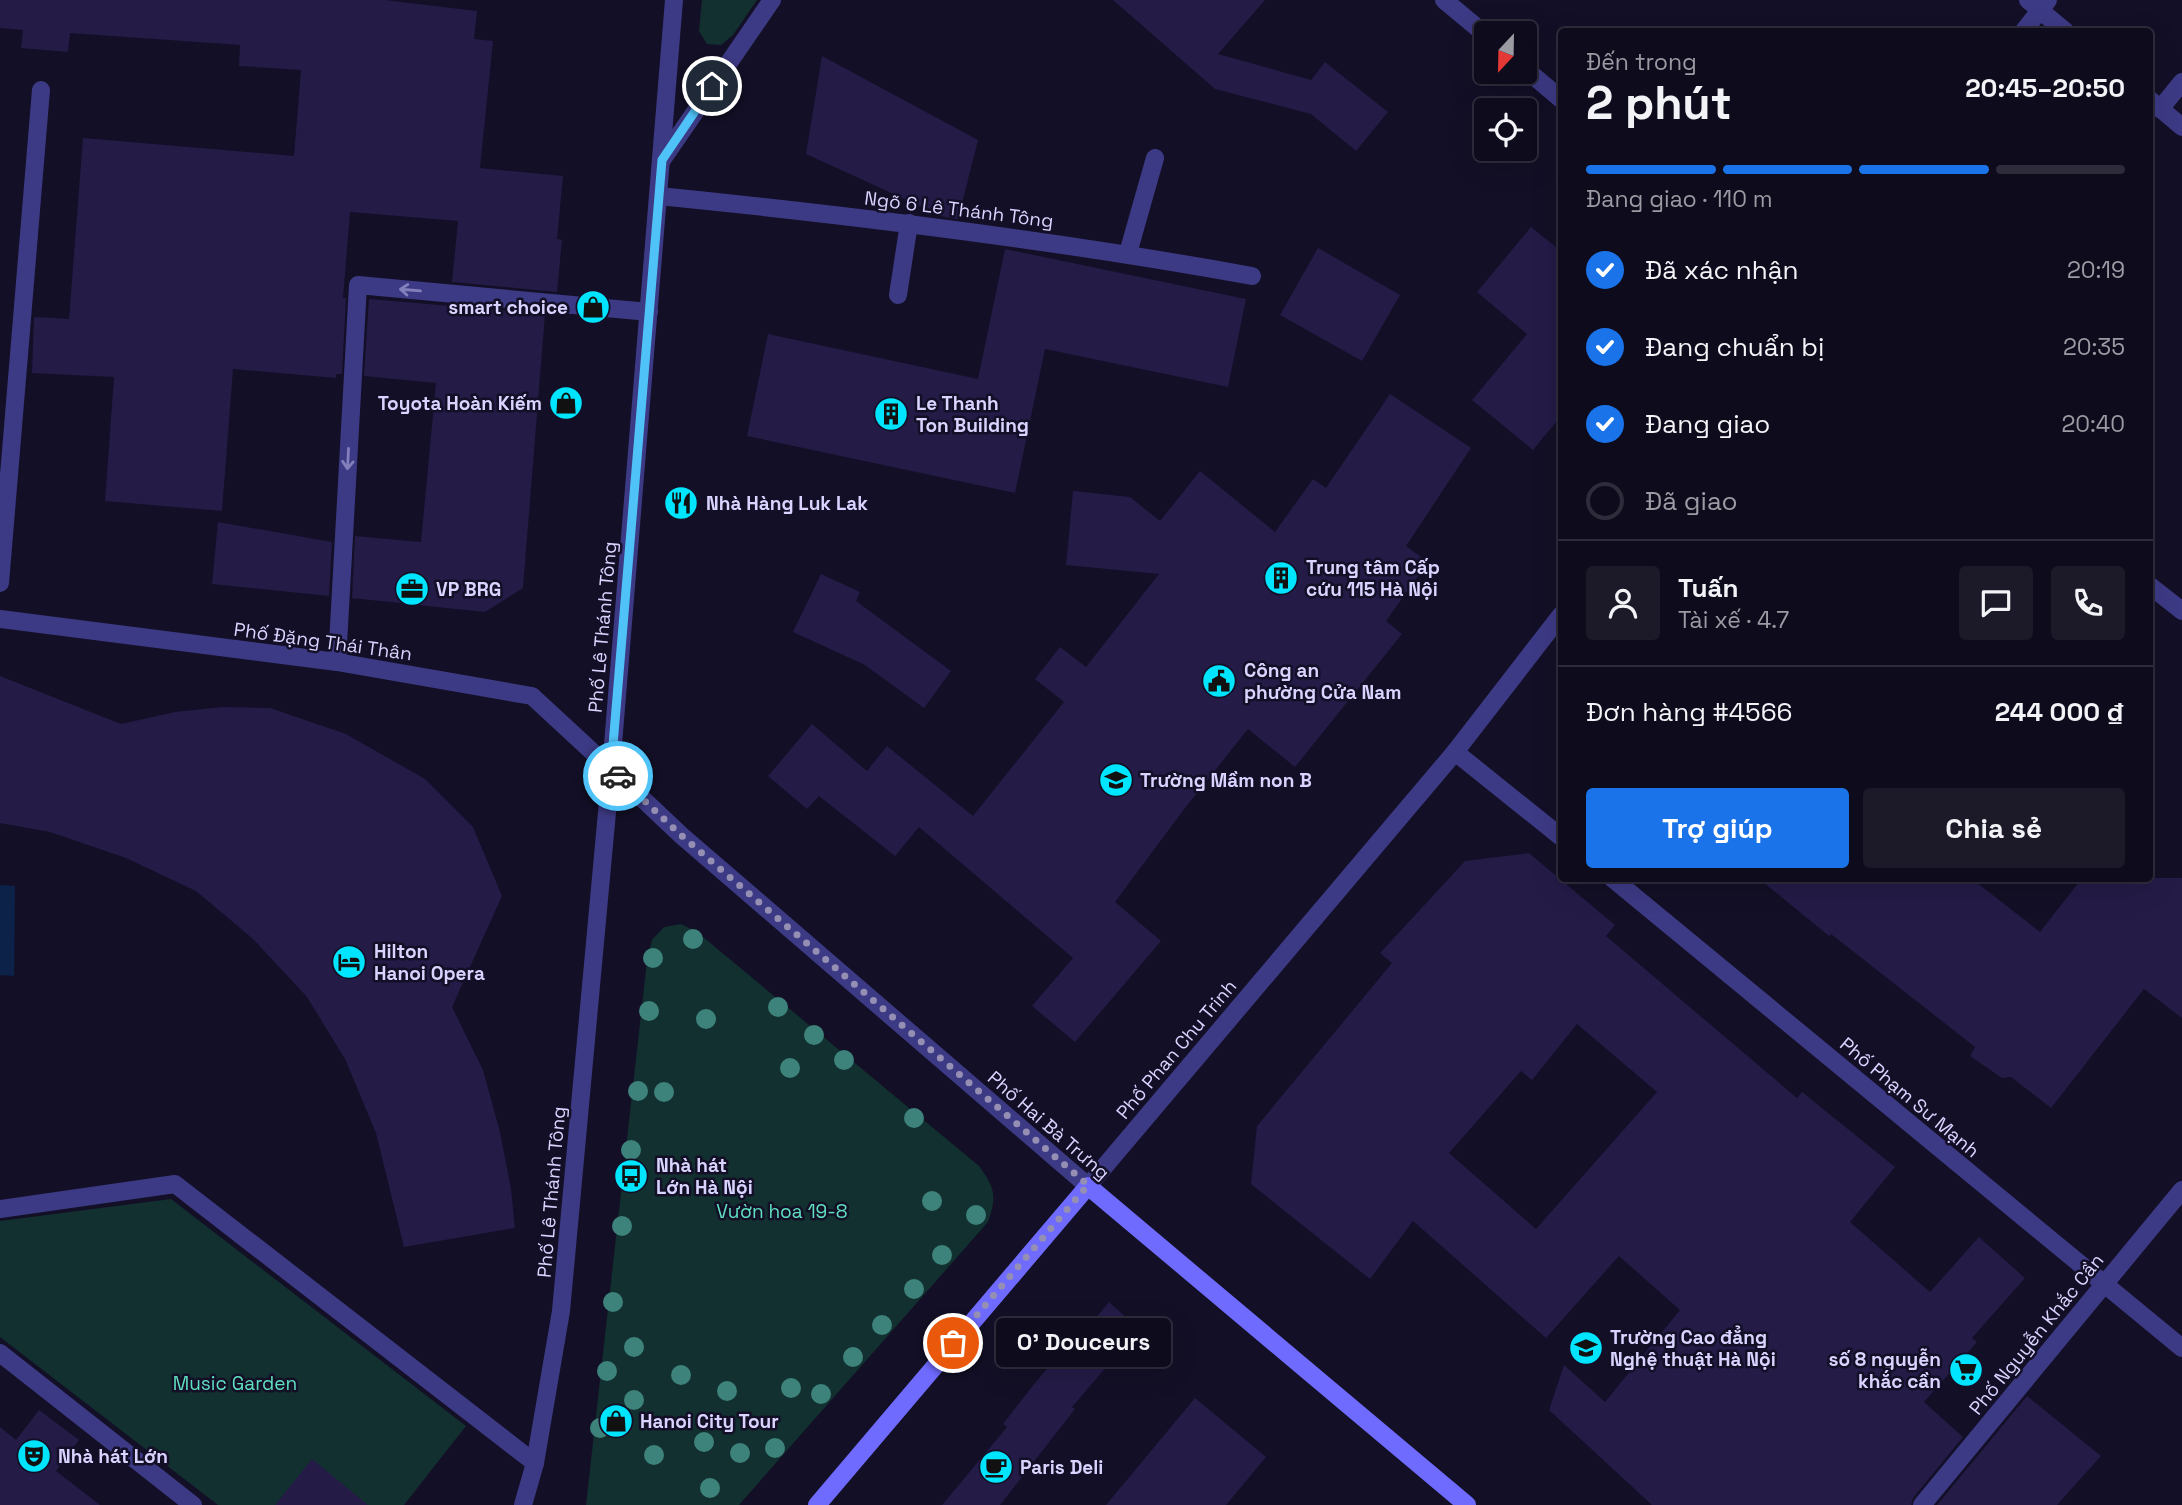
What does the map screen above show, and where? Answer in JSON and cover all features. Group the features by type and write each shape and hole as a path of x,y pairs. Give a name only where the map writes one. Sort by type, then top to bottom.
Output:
{"main road":[{"name":"Phố Phan Chu Trinh","path":"817,1505 1088,1185"},
{"name":"Phố Hai Bà Trưng","path":"1088,1185 1467,1505"}],"street":[{"name":"Phố Lê Thánh Tông","path":"523,1505 535,1462 561,1311 611,769 674,0"},
{"path":"662,160 772,0"},
{"path":"1444,0 1474,26"},
{"path":"2025,28 2039,3 2062,28"},
{"path":"1537,79 1558,96"},
{"path":"2182,82 2155,104 2182,127"},
{"path":"0,583 41,90"},
{"path":"1128,253 1155,158"},
{"name":"Ngõ 6 Lê Thánh Tông","path":"659,196 909,223 1128,253 1252,276"},
{"path":"898,295 909,223"},
{"path":"337,662 358,285 649,312"},
{"path":"2153,588 2182,611"},
{"name":"Phố Đặng Thái Thân","path":"0,619 337,662 532,695 611,769"},
{"name":"Phố Phan Chu Trinh","path":"1088,1185 1455,752 1558,619"},
{"path":"1455,752 1558,835"},
{"name":"Phố Hai Bà Trưng","path":"611,769 682,836 1088,1185"},
{"name":"Phố Phạm Sư Mạnh","path":"1617,882 2182,1348"},
{"path":"0,1209 175,1184 535,1462"},
{"name":"Phố Nguyễn Khắc Cần","path":"1922,1505 2182,1190"},
{"path":"0,1353 193,1505"}],"green space":[{"path":"702,0 757,0 733,35 721,45 707,44 699,31"},
{"name":"Vườn hoa 19-8","path":"681,924 697,932 979,1166 993,1192 993,1205 988,1222 739,1505 586,1505 647,961 652,940 664,927"},
{"name":"Music Garden","path":"171,1199 466,1426 404,1505 218,1505 0,1337 0,1221"}],"water":[{"path":"0,885 15,886 14,976 0,975"}],"building":[{"path":"0,0 385,0 477,11 474,39 493,41 480,168 563,176 557,239 562,240 557,292 452,282 458,221 350,212 343,298 346,298 342,374 336,374 336,378 233,369 222,511 105,501 114,377 32,373 34,317 69,319 83,138 294,156 301,70 239,66 240,45 70,33 68,52 21,48 23,30 0,28"},
{"path":"1113,0 1265,0 1218,54 1311,80 1325,62 1388,112 1356,151 1311,114 1215,89"},
{"path":"822,56 978,140 958,219 944,217 806,154"},
{"path":"1531,227 1558,249 1558,420 1533,450 1472,400 1527,334 1477,292"},
{"path":"1318,248 1400,295 1362,361 1280,315"},
{"path":"1005,249 1246,299 1228,387 1045,349 1015,493 747,436 768,334 978,379"},
{"path":"369,299 545,314 523,588 485,612 352,598 355,536 421,542 436,383 364,376"},
{"path":"1390,394 1471,448 1406,546 1428,562 1386,621 1402,634 1295,767 1248,729 1115,902 1161,941 1075,1042 1032,1006 1073,958 919,827 895,856 819,796 807,809 768,776 812,724 867,771 887,746 973,816 1064,702 1035,679 1060,647 1086,667 1159,574 1066,565 1073,491 1130,497 1160,521 1200,471 1275,532 1313,479 1326,488"},
{"path":"218,522 332,542 329,596 212,584"},
{"path":"821,574 860,592 856,601 951,671 924,708 865,665 793,632"},
{"name":"Hilton Hanoi Opera","path":"0,676 121,724 175,712 222,707 270,708 346,734 425,779 473,827 502,896 452,1007 483,1070 500,1132 515,1228 404,1247 376,1133 345,1059 307,997 253,939 196,891 126,858 50,832 0,823"},
{"name":"Trường Cao đẳng Nghệ thuật Hà Nội","path":"1529,853 1558,877 1558,882 1564,882 1615,925 1606,936 1797,1098 1802,1092 1895,1167 1850,1222 1930,1292 1979,1237 2025,1278 1972,1338 1977,1342 1924,1402 1963,1437 1913,1498 1911,1505 1652,1505 1549,1410 1564,1365 1605,1402 1680,1310 1619,1256 1546,1338 1413,1221 1370,1279 1251,1184 1257,1126 1392,963 1380,953 1465,861","holes":["1577,1024 1657,1092 1536,1229 1449,1153 1521,1071 1532,1080"]},
{"path":"2153,878 2182,878 2182,1018 2144,989 2051,1108 2011,1077 2002,1078 1970,1056 1975,1047 1831,934 1829,936 1763,882 1976,882 2040,932 2079,882 2153,882"},
{"path":"1109,1302 1139,1329 1072,1407 1075,1409 1000,1505 942,1505 1007,1427 1003,1424 1035,1383 1075,1336 1078,1339"},
{"path":"2027,1396 2101,1456 2057,1505 1937,1505"},
{"path":"1195,1398 1266,1457 1226,1505 1106,1505"},
{"name":"Nhà hát Lớn","path":"39,1410 79,1440 56,1471 100,1505 0,1505 0,1427 16,1440"},
{"path":"312,1459 368,1505 275,1505"}],"way so far":[{"path":"618,776 682,836 1088,1185 953,1343"}],"place":[{"name":"smart choice","path":"593,307"},
{"name":"Toyota Hoàn Kiếm","path":"566,403"},
{"name":"Le Thanh Ton Building","path":"891,414"},
{"name":"Nhà Hàng Luk Lak","path":"681,503"},
{"name":"Trung tâm Cấp cứu 115 Hà Nội","path":"1281,578"},
{"name":"VP BRG","path":"412,589"},
{"name":"Công an phường Cửa Nam","path":"1219,681"},
{"name":"Trường Mầm non B","path":"1116,780"},
{"name":"Hilton Hanoi Opera","path":"349,962"},
{"name":"Nhà hát Lớn Hà Nội","path":"631,1176"},
{"name":"O’ Douceurs","path":"953,1343"},
{"name":"Trường Cao đẳng Nghệ thuật Hà Nội","path":"1586,1348"},
{"name":"số 8 nguyễn khắc cần","path":"1966,1370"},
{"name":"Hanoi City Tour","path":"616,1421"},
{"name":"Nhà hát Lớn","path":"34,1456"},
{"name":"Paris Deli","path":"996,1467"}],"route":[{"path":"618,776 611,769 662,160 712,86"}]}
